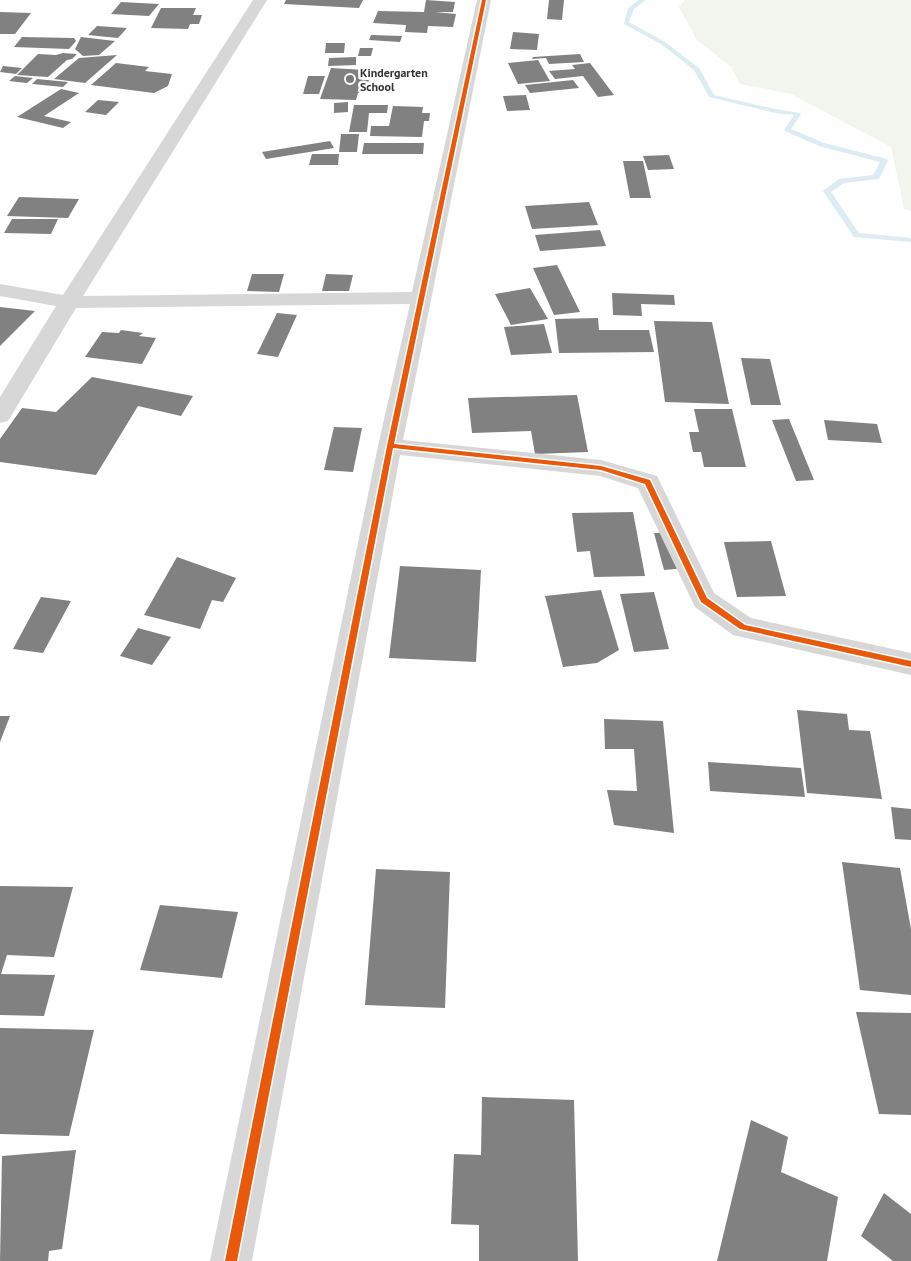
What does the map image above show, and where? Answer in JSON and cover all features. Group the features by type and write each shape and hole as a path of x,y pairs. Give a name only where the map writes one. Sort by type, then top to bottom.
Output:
{"street":[{"path":"0,416 69,302 260,0"},
{"path":"231,1261 390,446 484,0"},
{"path":"0,290 69,302 421,298"},
{"path":"390,446 601,468 648,482 704,600 735,622 743,627 911,664"}],"shaded area":[{"path":"685,0 911,0 911,211 904,209 891,147 791,94 740,84 731,67 697,40 679,7"}],"building":[{"path":"286,0 363,0 359,8 284,4"},
{"path":"426,0 455,2 453,12 435,12 456,14 453,27 428,26 427,33 405,32 406,25 373,23 378,11 424,12"},
{"path":"549,0 564,0 562,20 547,19"},
{"path":"121,2 159,4 149,16 111,14"},
{"path":"161,8 196,8 193,15 202,15 199,24 190,24 188,29 151,28"},
{"path":"0,12 31,13 15,34 0,34"},
{"path":"97,26 127,28 118,38 88,35"},
{"path":"513,32 539,34 537,50 510,49"},
{"path":"371,35 402,36 400,42 369,40"},
{"path":"22,37 74,38 76,41 69,49 14,47"},
{"path":"81,37 115,41 99,55 83,56 75,49"},
{"path":"326,43 345,43 344,53 325,53"},
{"path":"360,48 373,48 371,56 358,56"},
{"path":"63,53 77,54 72,59 67,60 48,77 17,75 38,54 56,55"},
{"path":"580,54 584,62 549,64 546,58 532,59 533,57"},
{"path":"117,55 85,83 54,79 79,58"},
{"path":"356,57 356,65 328,66 329,58"},
{"path":"538,60 550,81 518,84 508,63"},
{"path":"116,63 149,67 145,71 172,74 168,86 154,93 91,85"},
{"path":"590,63 614,95 598,97 583,76 555,79 549,71 575,69 572,65"},
{"path":"3,66 22,68 16,74 0,72"},
{"path":"331,68 365,70 362,80 369,80 364,93 358,93 356,100 320,99"},
{"path":"15,76 33,78 27,83 9,81"},
{"path":"308,76 325,76 319,94 303,94"},
{"path":"37,79 68,82 63,87 32,84"},
{"path":"573,80 579,88 530,93 525,85"},
{"path":"61,89 79,93 44,116 71,122 63,128 17,117"},
{"path":"526,95 530,110 507,111 503,96"},
{"path":"98,100 119,102 106,115 85,112"},
{"path":"348,102 348,112 334,113 334,103"},
{"path":"354,105 388,105 387,113 369,113 367,132 349,132"},
{"path":"393,106 423,107 422,113 430,113 429,121 424,121 422,137 370,136 371,126 389,126"},
{"path":"341,134 359,134 357,152 339,152"},
{"path":"330,141 334,148 266,159 262,152"},
{"path":"364,143 424,143 423,154 362,154"},
{"path":"312,154 339,154 338,165 309,165"},
{"path":"669,155 674,169 648,170 643,156"},
{"path":"623,161 643,161 651,198 630,198"},
{"path":"19,197 79,199 68,218 7,216"},
{"path":"589,202 598,225 532,229 525,206"},
{"path":"12,219 58,219 51,234 4,233"},
{"path":"600,230 606,246 540,251 535,235"},
{"path":"557,265 580,312 554,315 533,268"},
{"path":"252,274 284,274 279,292 247,291"},
{"path":"326,274 353,275 349,291 322,291"},
{"path":"530,288 548,319 511,325 495,294"},
{"path":"612,293 674,295 675,305 641,304 642,316 613,315"},
{"path":"0,307 35,311 0,346"},
{"path":"277,313 297,315 278,357 257,354"},
{"path":"598,318 599,330 649,330 654,352 559,353 555,319"},
{"path":"654,321 712,322 729,404 665,402"},
{"path":"544,324 552,353 511,355 504,327"},
{"path":"121,330 143,333 139,336 156,338 142,364 85,357 102,332 119,333"},
{"path":"741,358 770,359 781,405 751,405"},
{"path":"92,377 193,396 181,416 138,406 96,475 0,462 0,439 22,408 56,412"},
{"path":"577,395 588,452 535,454 531,431 472,433 468,398"},
{"path":"694,409 732,409 746,467 704,467 701,452 693,452 689,432 699,432"},
{"path":"789,419 814,480 796,481 772,420"},
{"path":"824,420 877,424 882,443 828,440"},
{"path":"334,427 362,428 353,472 324,470"},
{"path":"633,512 645,576 594,577 590,551 577,552 572,513"},
{"path":"676,532 687,568 664,570 654,533"},
{"path":"771,541 786,596 737,597 724,542"},
{"path":"177,557 236,578 223,602 212,600 200,629 144,615"},
{"path":"400,566 481,570 476,662 389,658"},
{"path":"601,590 619,650 597,663 563,667 545,596"},
{"path":"654,592 669,649 634,652 620,594"},
{"path":"41,597 71,601 43,653 13,649"},
{"path":"138,628 171,637 152,665 120,656"},
{"path":"797,710 847,714 849,730 870,731 882,799 807,793"},
{"path":"0,716 10,716 0,742"},
{"path":"604,719 663,721 674,833 614,825 607,790 637,791 634,749 605,749"},
{"path":"708,762 801,768 805,797 710,791"},
{"path":"891,807 911,809 911,840 895,839"},
{"path":"842,862 900,868 911,929 911,995 860,990"},
{"path":"376,869 450,872 445,1008 365,1005"},
{"path":"0,886 73,887 54,957 7,955 1,974 55,975 44,1016 0,1015"},
{"path":"160,905 238,912 222,978 140,970"},
{"path":"856,1012 911,1013 911,1115 879,1114"},
{"path":"0,1028 94,1030 69,1136 0,1134"},
{"path":"482,1097 574,1100 578,1261 479,1261 479,1225 451,1224 454,1154 481,1155"},
{"path":"751,1120 788,1137 781,1172 838,1197 827,1261 717,1261"},
{"path":"76,1150 62,1249 49,1251 48,1261 0,1261 2,1156"},
{"path":"884,1193 911,1214 911,1261 893,1261 861,1236"}],"waterway":[{"path":"643,0 631,8 626,23 663,43 697,69 711,96 775,111 798,114 787,130 822,145 884,161 876,177 842,181 827,191 857,235 911,240"}],"cycle path":[{"path":"231,1261 390,446 484,0"},
{"path":"390,446 601,468 648,482 704,600 743,627 911,664"}],"place":[{"name":"Kindergarten School","path":"350,79"}]}
